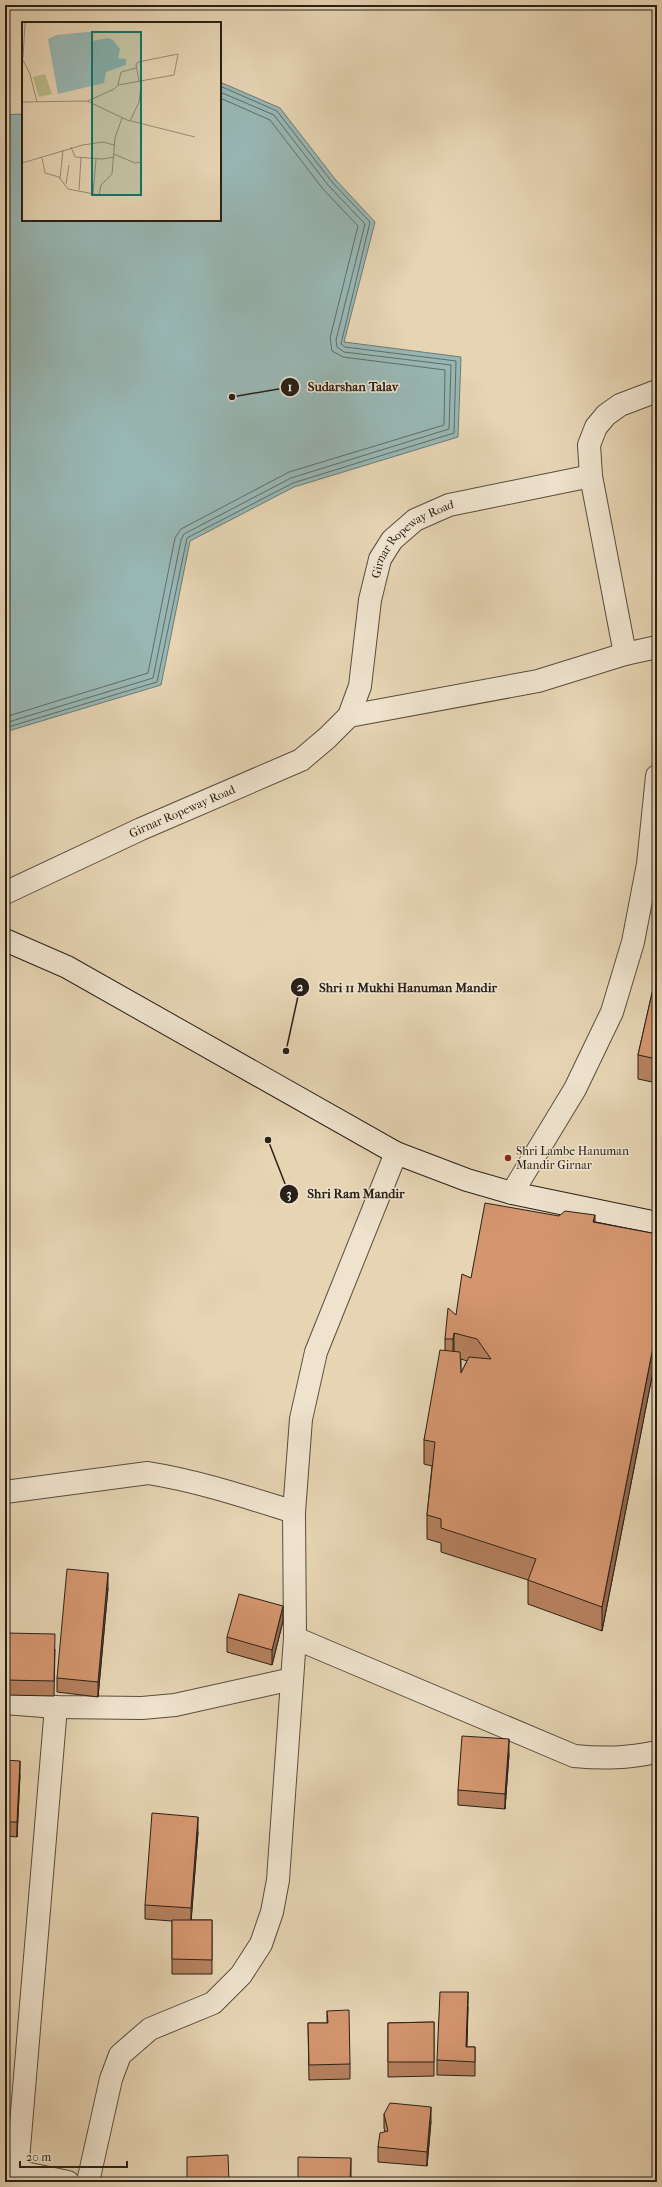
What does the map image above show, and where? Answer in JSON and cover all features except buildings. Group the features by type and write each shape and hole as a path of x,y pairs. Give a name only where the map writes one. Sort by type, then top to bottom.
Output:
{"street":[{"path":"624,654 591,476 589,445 596,427 606,415 620,405 657,390"},
{"name":"Girnar Ropeway Road","path":"5,893 141,829 301,760 328,738 349,716 360,686 370,600 380,559 392,540 415,520 449,505 591,476"},
{"path":"349,716 538,681 624,654 657,647"},
{"path":"512,1192 575,1090 612,1012 633,942 648,864 657,776"},
{"path":"5,940 67,967 396,1153 467,1180 512,1192 657,1223"},
{"path":"88,2182 111,2079 120,2055 150,2030 213,2003 241,1975 261,1944 272,1912 278,1880 295,1638 294,1512 301,1419 316,1352 396,1153"},
{"path":"5,1492 148,1473 172,1477 216,1488 294,1512"},
{"path":"295,1638 574,1756 608,1759 631,1758 657,1752"},
{"path":"5,1703 56,1707 142,1708 175,1705 292,1679"},
{"path":"56,1707 11,2171 68,2182"}],"water":[{"path":"221,82 280,108 335,179 375,222 344,342 461,357 458,437 294,487 190,541 161,685 5,732 5,115 22,114 22,221 221,221"}],"place":[{"name":"Sudarshan Talav","path":"232,397"},
{"name":"Shri 11 Mukhi Hanuman Mandir","path":"286,1051"},
{"name":"Shri Ram Mandir","path":"268,1140"},
{"name":"Shri Lambe Hanuman Mandir Girnar","path":"508,1158"}]}
